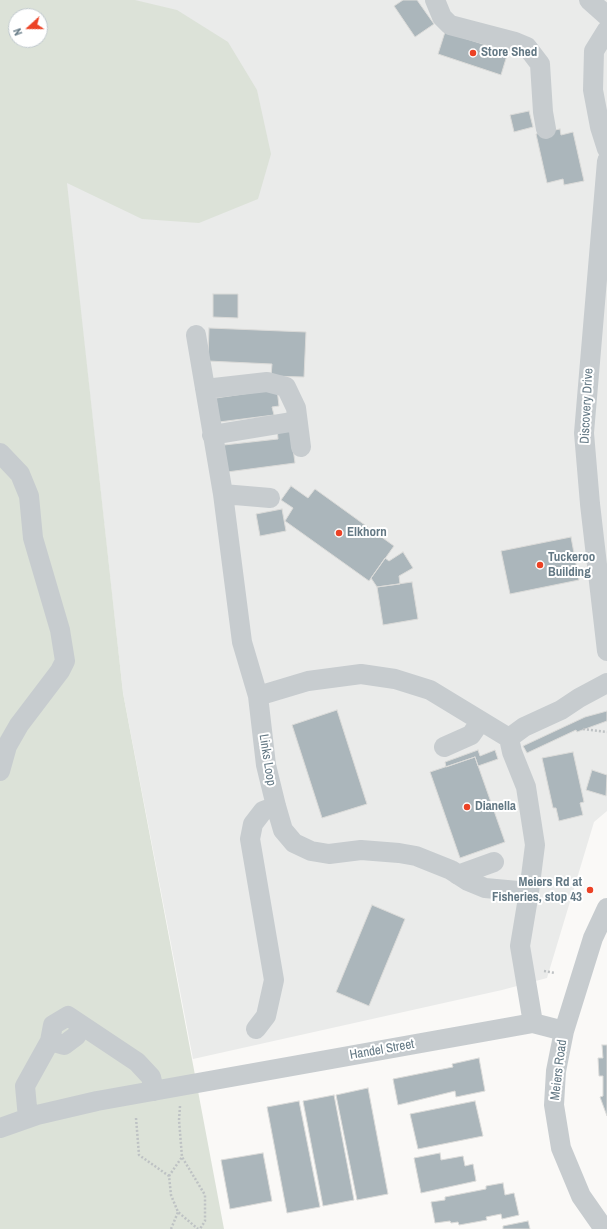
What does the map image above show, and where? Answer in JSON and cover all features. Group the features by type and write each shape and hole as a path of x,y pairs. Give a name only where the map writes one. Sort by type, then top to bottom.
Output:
{"street":[{"path":"435,0 442,17 450,25 515,42 527,47 540,64 543,112 546,129"},
{"path":"589,0 607,16"},
{"path":"607,30 594,51 592,90 607,149"},
{"name":"Discovery Drive","path":"607,161 601,292 584,433 598,504 607,650"},
{"name":"Links Loop","path":"196,335 223,494 242,642 258,696 266,765 283,830 294,843 311,851 329,854 361,850 416,856 434,863 485,888 529,892"},
{"path":"205,389 267,382 286,387 296,408 301,447"},
{"path":"212,435 297,421"},
{"path":"0,453 20,474 29,496 33,538 60,630 65,661 60,671 19,725 7,746 0,771"},
{"path":"223,494 270,498"},
{"path":"258,696 308,681 361,674 395,679 430,690 480,722 509,738 512,752 526,787 534,845 529,892 520,946 533,1023"},
{"path":"509,738 524,727 561,710 578,698 607,683"},
{"path":"444,747 471,735 480,722"},
{"path":"256,1029 266,1016 274,980 250,839 253,824 263,811 276,806"},
{"path":"458,875 494,862"},
{"name":"Meiers Road","path":"604,1229 581,1196 561,1148 554,1105 556,1071 564,1030 593,938 607,908"},
{"name":"Handel Street","path":"0,1128 28,1118 97,1101 533,1023 564,1030"},
{"path":"28,1118 25,1086 50,1041 64,1045 76,1036 82,1026 137,1062 151,1077 154,1091"}],"path":[{"path":"583,729 607,732"},
{"path":"537,971 555,973"},
{"path":"182,1157 169,1176 171,1195 178,1212 199,1229 205,1222 205,1195 182,1157 179,1120 192,1084"},
{"path":"136,1118 139,1155 169,1176"},
{"path":"171,1229 178,1212"}],"shaded area":[{"path":"0,0 135,0 177,10 228,42 257,90 271,154 258,199 199,223 142,219 67,183 123,693 224,1229 0,1229"},
{"path":"46,0 607,0 607,811 594,822 547,978 502,990 193,1059 123,693"}],"building":[{"path":"403,0 417,0 434,24 415,37 394,6"},
{"name":"Store Shed","path":"445,32 508,52 501,75 438,54"},
{"path":"529,111 533,127 514,132 510,115"},
{"path":"560,129 561,135 573,132 584,181 564,185 563,179 547,183 536,134"},
{"path":"213,294 238,294 238,318 213,317"},
{"path":"209,328 306,332 304,377 271,376 272,364 208,361"},
{"path":"277,389 279,406 272,407 274,415 219,422 216,398"},
{"path":"290,426 295,463 227,472 224,445 278,439 277,428"},
{"name":"Elkhorn","path":"291,486 308,498 315,489 394,546 369,581 285,521 293,508 281,500"},
{"path":"282,509 286,531 260,536 256,514"},
{"name":"Tuckeroo Building","path":"571,537 579,580 510,594 501,551"},
{"path":"403,552 413,568 399,576 400,584 377,587 371,578 385,558 389,561"},
{"path":"412,582 418,619 383,625 377,587"},
{"path":"337,710 367,804 322,818 292,725"},
{"path":"607,711 607,721 577,732 576,730 527,753 523,746 585,717"},
{"path":"478,750 480,756 495,750 498,759 478,766 475,757 446,767 445,762"},
{"path":"573,752 584,802 580,803 583,815 559,821 556,808 553,808 542,758"},
{"name":"Dianella","path":"475,757 505,842 460,858 430,772"},
{"path":"592,770 607,775 606,796 586,790"},
{"path":"372,905 405,919 369,1006 336,992"},
{"path":"602,1045 607,1045 607,1116 600,1097 603,1096 603,1076 599,1076 598,1058 603,1058"},
{"path":"479,1058 485,1091 456,1097 455,1091 398,1105 393,1079 453,1067 452,1064"},
{"path":"368,1088 388,1194 357,1200 336,1095"},
{"path":"334,1095 354,1200 323,1206 303,1101"},
{"path":"299,1101 320,1207 287,1213 267,1107"},
{"path":"475,1101 483,1136 418,1149 410,1114"},
{"path":"263,1153 272,1201 230,1209 221,1160"},
{"path":"440,1153 441,1160 463,1156 465,1166 473,1164 476,1181 421,1193 414,1158"},
{"path":"503,1183 505,1195 514,1193 519,1215 502,1219 501,1214 486,1217 487,1220 459,1225 458,1222 451,1223 450,1221 435,1223 431,1202 445,1200 445,1197 486,1189 486,1186"},
{"path":"528,1221 530,1229 503,1229 503,1226"}],"place":[{"name":"Store Shed","path":"473,53"},
{"name":"Elkhorn","path":"339,533"},
{"name":"Tuckeroo Building","path":"540,565"},
{"name":"Dianella","path":"467,807"},
{"name":"Meiers Rd at Fisheries, stop 43","path":"590,890"}]}
